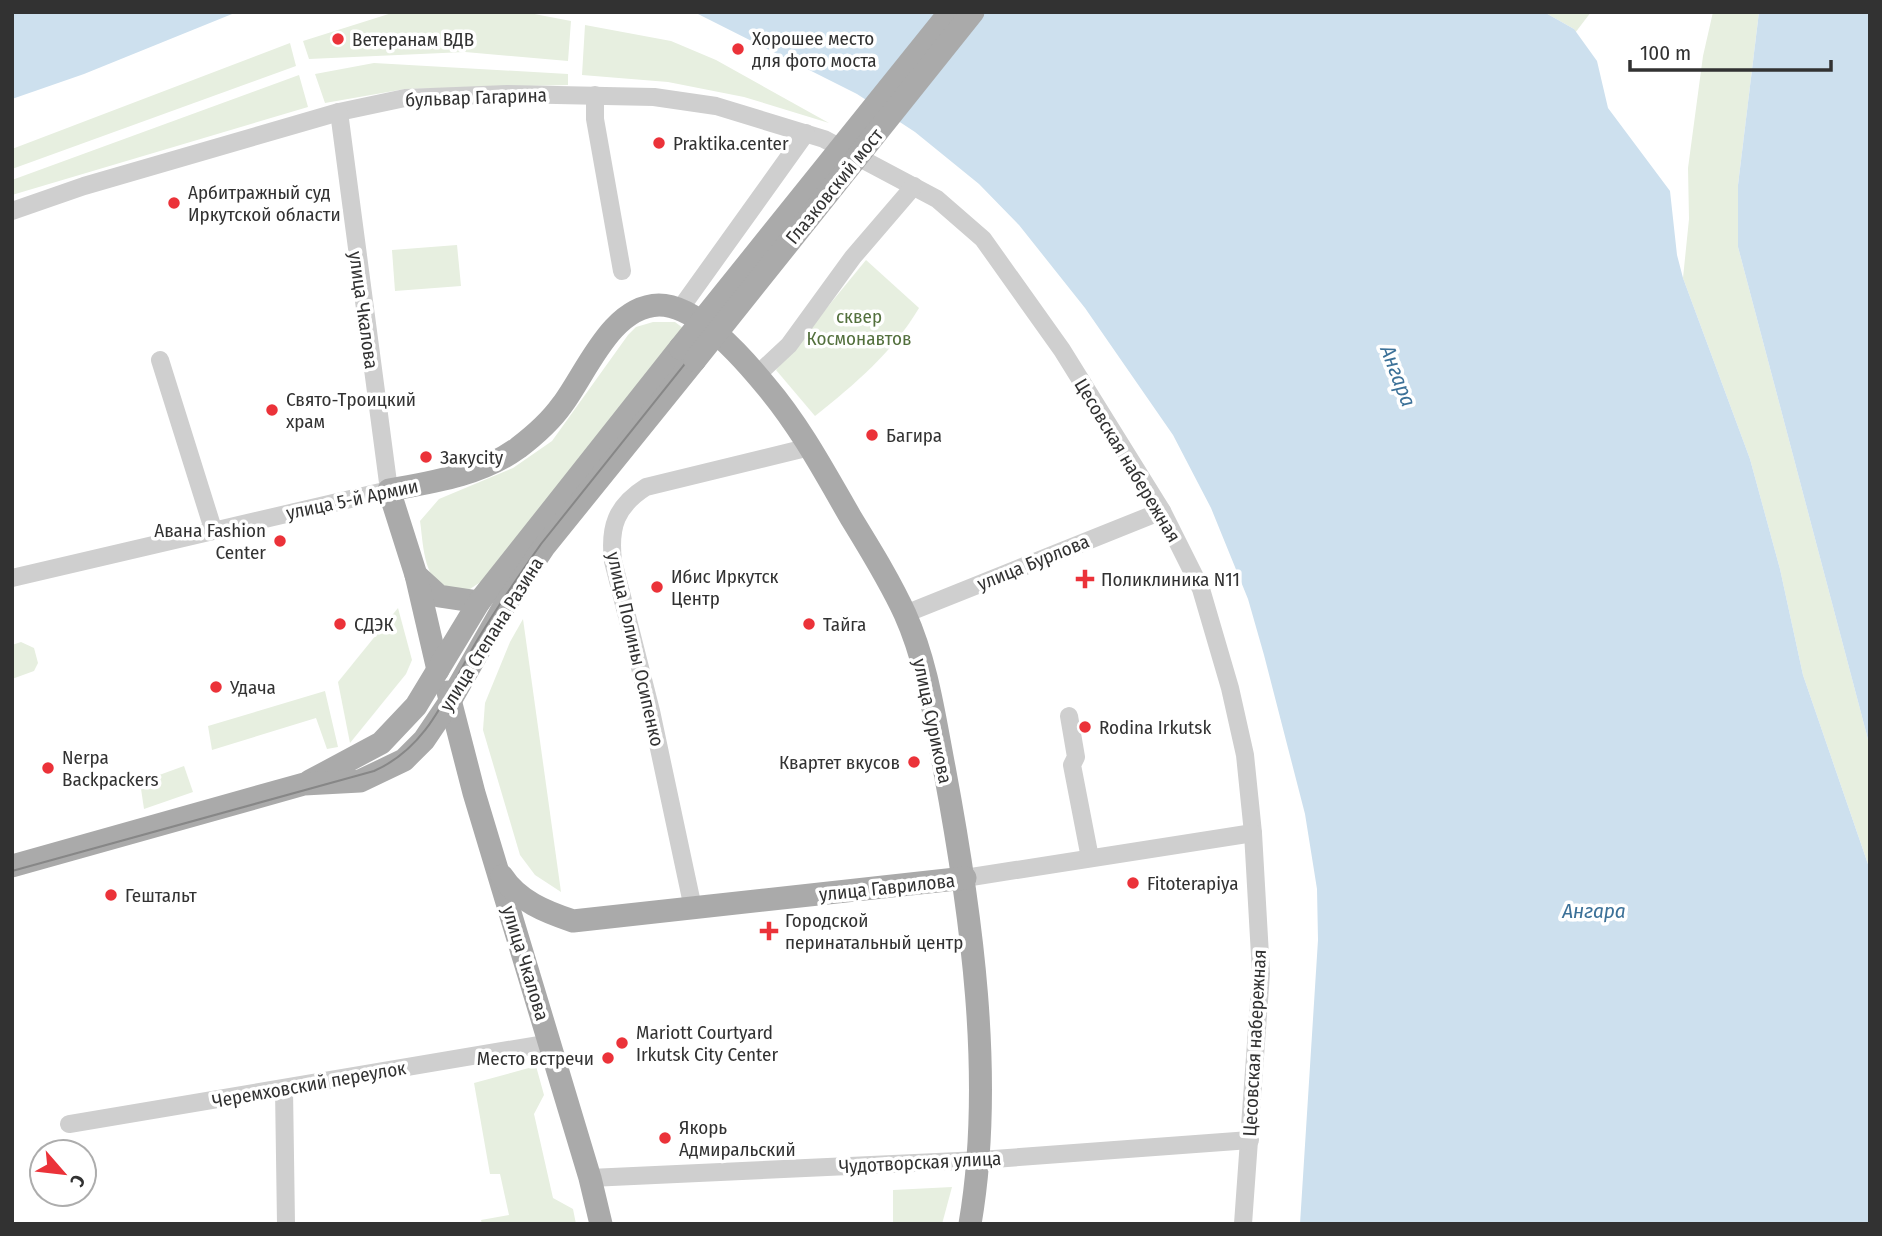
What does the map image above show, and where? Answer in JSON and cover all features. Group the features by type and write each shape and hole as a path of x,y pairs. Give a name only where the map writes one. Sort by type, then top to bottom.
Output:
{"main road":[{"name":"Глазковский мост","path":"687,354 950,12"},
{"name":"Глазковский мост","path":"687,354 972,12"},
{"name":"улица 5-й Армии","path":"389,490 454,478 514,451 544,427 605,340 628,316 647,306 662,305 680,309"},
{"name":"улица Сурикова","path":"680,309 704,324 757,375 810,447 905,614 927,677 965,878 977,1021 979,1160 970,1224"},
{"name":"улица Степана Разина","path":"12,866 304,784 381,743 416,706 479,603 687,354"},
{"name":"улица Степана Разина","path":"304,784 360,781 404,760 424,740 450,703 503,608 544,547 687,354"},
{"name":"улица Чкалова","path":"389,490 444,661 450,703 496,867 590,1178 601,1224"},
{"path":"416,575 439,596 479,603"},
{"name":"улица Гаврилова","path":"496,867 510,888 528,902 573,920 965,878"}],"street":[{"name":"бульвар Гагарина","path":"12,211 85,186 338,112 405,98 507,94 654,97 716,106 815,136"},
{"path":"595,95 595,119 622,271"},
{"name":"улица Чкалова","path":"338,112 389,490"},
{"path":"680,309 815,136"},
{"name":"Цесовская набережная","path":"815,136 937,199 983,239 1062,350 1162,512 1201,589 1230,688 1245,755 1253,833 1261,974 1244,1224"},
{"path":"757,375 789,345 853,257 914,186"},
{"path":"160,360 213,529"},
{"name":"улица Полины Осипенко","path":"693,908 651,711 613,561 610,538 614,518 630,496 646,487 810,447"},
{"name":"улица 5-й Армии","path":"12,578 389,490"},
{"name":"улица Бурлова","path":"905,614 1162,512"},
{"path":"1069,716 1076,757 1072,765 1090,858"},
{"name":"улица Гаврилова","path":"965,878 1253,833"},
{"name":"Черемховский переулок","path":"69,1124 550,1043"},
{"path":"284,1089 286,1224"},
{"name":"Чудотворская улица","path":"590,1178 979,1160 1250,1140"}],"green space":[{"path":"395,12 524,12 571,21 568,61 465,52 309,59 303,41"},
{"path":"1544,12 1591,12 1575,33 1574,29"},
{"path":"1713,12 1759,12 1738,185 1738,247 1870,747 1870,870 1803,675 1780,569 1750,459 1683,278 1689,219 1688,168 1703,56"},
{"path":"585,25 671,41 716,60 829,123 744,97 668,82 582,75"},
{"path":"290,43 296,66 12,169 12,149"},
{"path":"374,63 568,74 568,85 405,89 325,103 315,74"},
{"path":"299,75 308,107 12,195 12,180"},
{"path":"457,245 461,286 395,291 392,250"},
{"name":"сквер Космонавтов","path":"866,260 919,308 885,353 815,416 776,370"},
{"path":"653,322 675,322 683,328 482,581 467,591 447,589 438,583 425,558 420,521 439,499 513,468 552,441 628,335 636,327"},
{"path":"398,608 412,660 406,674 350,743 338,682"},
{"path":"523,619 561,892 535,875 520,855 483,730 485,703 510,642"},
{"path":"21,642 34,648 38,663 34,671 12,679 12,645"},
{"path":"325,691 338,747 327,749 316,718 212,750 208,726"},
{"path":"184,766 193,792 144,809 140,782"},
{"path":"536,1066 544,1095 534,1114 553,1198 573,1209 576,1224 482,1224 481,1220 509,1215 500,1174 490,1174 474,1083"},
{"path":"952,1187 942,1224 893,1224 893,1190"}],"water":[{"path":"12,12 237,12 84,74 12,99"},
{"name":"Ангара","path":"694,12 1544,12 1574,29 1597,61 1608,108 1670,191 1677,255 1683,278 1750,459 1780,569 1803,675 1870,870 1870,1224 1300,1224 1318,940 1317,889 1305,814 1264,655 1248,599 1211,508 1173,435 1085,308 1019,225 979,184 915,132 857,94"},
{"path":"1759,12 1870,12 1870,747 1738,247 1738,185"}],"tram line":[{"path":"12,871 374,771 410,747 436,714 486,627 541,544 966,12"}],"place":[{"name":"Ветеранам ВДВ","path":"338,39"},
{"name":"Хорошее место для фото моста","path":"738,49"},
{"name":"Praktika.center","path":"659,143"},
{"name":"Арбитражный суд Иркутской области","path":"174,203"},
{"name":"Свято-Троицкий храм","path":"272,410"},
{"name":"Багира","path":"872,435"},
{"name":"Закуcity","path":"426,457"},
{"name":"Авана Fashion Center","path":"280,541"},
{"name":"Поликлиника N11","path":"1085,579"},
{"name":"Ибис Иркутск Центр","path":"657,587"},
{"name":"СДЭК","path":"340,624"},
{"name":"Тайга","path":"809,624"},
{"name":"Удача","path":"216,687"},
{"name":"Rodina Irkutsk","path":"1085,727"},
{"name":"Квартет вкусов","path":"914,762"},
{"name":"Nerpa Backpackers","path":"48,768"},
{"name":"Fitoterapiya","path":"1133,883"},
{"name":"Гештальт","path":"111,895"},
{"name":"Городской перинатальный центр","path":"769,931"},
{"name":"Mariott Courtyard Irkutsk City Center","path":"622,1043"},
{"name":"Место встречи","path":"608,1058"},
{"name":"Якорь Адмиральский","path":"665,1138"}]}
